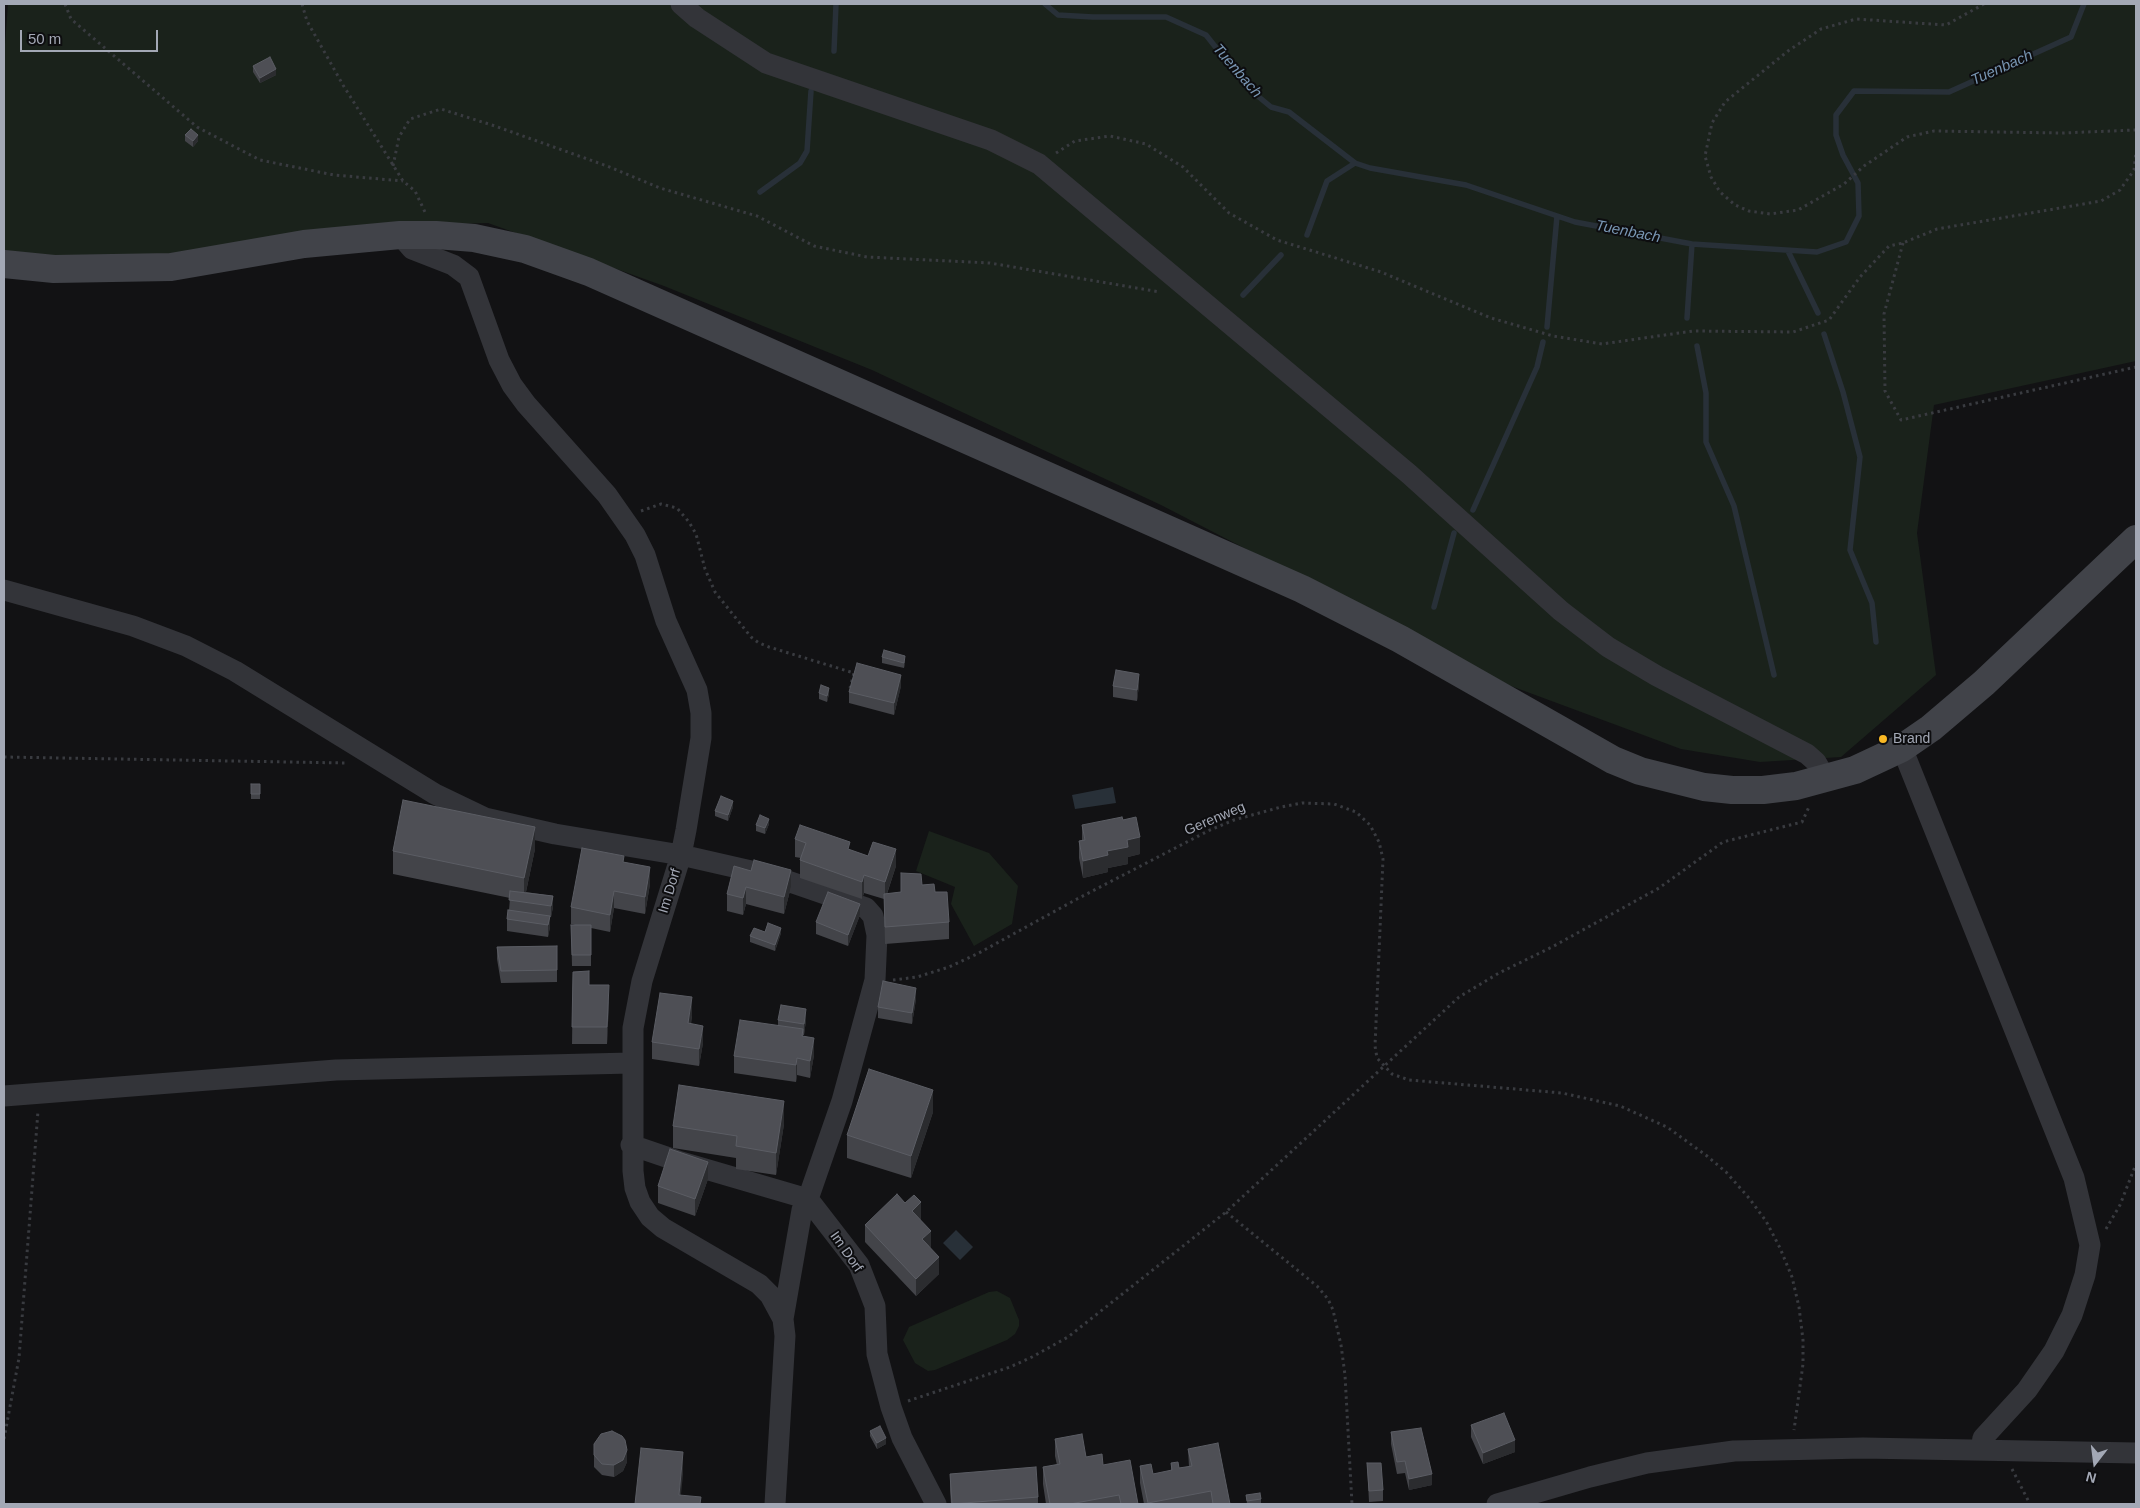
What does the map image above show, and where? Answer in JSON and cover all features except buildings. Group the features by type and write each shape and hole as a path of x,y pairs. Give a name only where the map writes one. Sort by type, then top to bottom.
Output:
{"street":[{"path":"681,4 697,18 766,63 991,140 1039,164 1408,474 1561,611 1608,647 1657,676 1807,754 1816,762 1826,779"},
{"path":"4,590 133,626 186,646 235,671 435,794 485,818 555,834 681,855 697,767 701,738 701,713 697,690 666,621 645,555 626,521 592,476 526,404 512,385 498,360 469,278 453,265 412,249 400,235"},
{"path":"4,264 54,269 171,267 304,244 400,235 474,238 503,243 570,264 1148,519 1337,606 1400,639 1564,734 1613,760 1640,772 1680,782 1732,790 1764,790 1796,786 1826,779 1855,770 1902,748 1931,728 1984,683 2136,539"},
{"path":"1902,748 2074,1178 2090,1245 2085,1275 2072,1315 2054,1351 2027,1390 1983,1438 1980,1449"},
{"name":"Im Dorf","path":"775,1504 785,1336 783,1319 770,1296 759,1284 663,1228 650,1217 640,1202 635,1188 631,1144 632,1028 642,981 681,855 773,876 866,908 873,916 877,935 875,980 842,1101 808,1199 859,1265 875,1306 877,1354 891,1407 902,1438 936,1504"},
{"path":"4,1096 336,1070 631,1063"},
{"path":"631,1144 678,1161 808,1199 802,1210 783,1319"},
{"path":"1497,1504 1647,1463 1734,1451 1792,1449 1980,1449 2136,1453"}],"path":[{"path":"65,4 71,19 197,127 260,160 334,175 403,181"},
{"path":"302,4 307,22 334,69 393,166 403,181 415,192 426,216 430,235"},
{"path":"1984,4 1946,25 1856,19 1821,29 1788,51 1725,102 1712,123 1705,156 1711,177 1720,192 1735,205 1749,211 1770,214 1798,210 1844,184 1864,166 1907,138 1934,130 2062,134 2136,130"},
{"path":"393,166 399,137 410,119 441,109 607,166 660,188 757,216 814,246 867,257 990,264 1162,292"},
{"path":"1039,164 1075,141 1110,136 1146,144 1183,167 1229,213 1277,240 1382,272 1491,318 1553,336 1602,344 1693,331 1792,332 1829,320 1860,277 1889,246 1903,243 1937,229 2101,201 2120,190 2134,170 2136,151"},
{"path":"1903,243 1884,314 1885,391 1901,420 2136,366"},
{"path":"626,521 640,511 661,504 677,508 696,534 705,569 715,592 751,637 759,643 770,647 854,673 850,688"},
{"path":"4,757 301,763 381,762"},
{"path":"891,1407 1010,1366 1044,1351 1068,1336 1226,1212 1384,1067 1438,1014 1459,997 1498,973 1552,947 1659,888 1723,842 1802,822 1811,802"},
{"name":"Gerenweg","path":"875,980 917,977 949,967 977,954 1077,899 1210,830 1234,820 1302,803 1334,804 1356,812 1366,820 1379,842 1383,859 1375,1046 1377,1058 1384,1067"},
{"path":"1384,1067 1392,1074 1409,1080 1553,1092 1620,1106 1666,1126 1726,1172 1766,1221 1780,1248 1794,1287 1802,1332 1803,1364 1792,1449"},
{"path":"4,1438 19,1358 39,1093"},
{"path":"2090,1245 2107,1228 2120,1204 2136,1164"},
{"path":"1226,1212 1317,1286 1328,1299 1333,1310 1341,1345 1344,1375 1352,1504"},
{"path":"2003,1450 2030,1504"}],"shaded area":[{"path":"8,4 2136,4 2136,361 1934,405 1917,533 1936,675 1841,757 1760,762 1681,749 1511,686 1161,505 872,370 664,286 488,223 389,226 122,260 4,259 4,57"},
{"path":"1113,787 1116,803 1075,809 1072,795"},
{"path":"929,831 989,853 1018,886 1012,924 974,946 951,904 955,887 916,871"},
{"path":"956,1230 973,1247 960,1260 943,1243"},
{"path":"997,1291 1010,1298 1019,1320 1019,1326 1015,1334 1007,1340 935,1370 928,1371 915,1363 903,1340 909,1327 989,1292"}],"waterway":[{"path":"834,51 836,4"},
{"name":"Tuenbach","path":"1045,4 1058,15 1166,17 1206,35 1248,88 1271,107 1289,112 1355,163 1370,168 1466,185 1575,222 1692,244 1817,252 1846,242 1859,216 1858,183 1843,155 1836,135 1836,115 1854,91 1949,92 2071,37 2084,4"},
{"path":"760,192 800,163 807,151 811,91"},
{"path":"1307,235 1327,181 1355,163"},
{"path":"1547,327 1557,216"},
{"path":"1687,318 1692,244"},
{"path":"1788,251 1818,313"},
{"path":"1243,295 1281,255"},
{"path":"1824,334 1843,392 1860,457 1850,550 1872,603 1876,642"},
{"path":"1473,510 1537,367 1543,342"},
{"path":"1697,346 1706,393 1706,442 1734,506 1774,675"},
{"path":"1434,607 1454,533"}],"place":[{"name":"Brand","path":"1883,739"}]}
